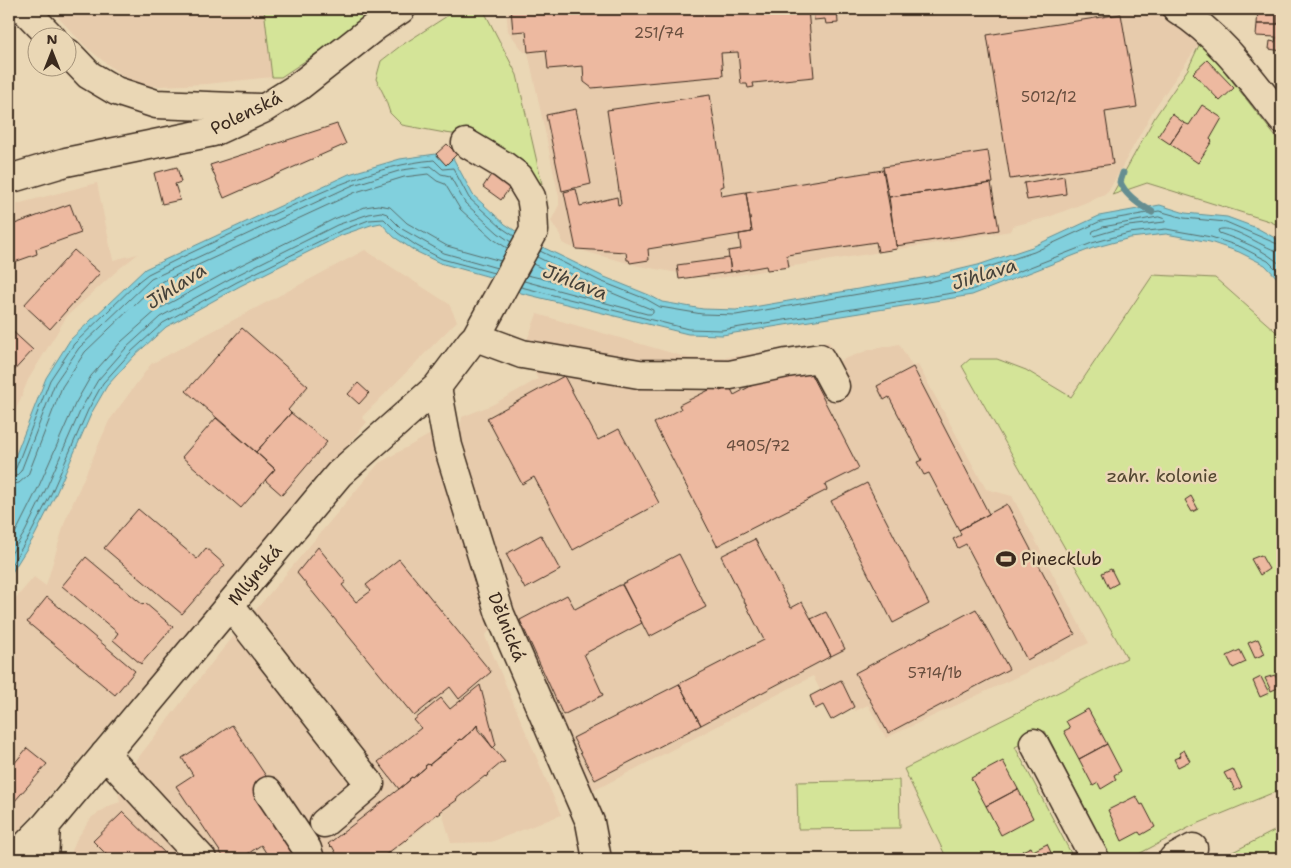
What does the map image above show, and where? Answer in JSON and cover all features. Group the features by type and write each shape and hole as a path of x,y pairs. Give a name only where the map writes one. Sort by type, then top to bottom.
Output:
{"street":[{"path":"24,9 42,28"},
{"name":"Polenská","path":"9,179 66,162 212,132 263,108 298,87 377,25 401,9"},
{"path":"1191,13 1239,64 1282,119"},
{"path":"78,63 89,75 116,91 156,104 263,108"},
{"name":"Mlýnská","path":"13,859 46,825 339,474 437,387 476,337 534,231 533,209 530,197 519,177 466,143"},
{"path":"476,337 522,354 640,374 730,375 820,358 835,386"},
{"name":"Dělnická","path":"437,387 448,446 500,614 590,822 596,859"},
{"path":"230,605 370,784 324,823"},
{"path":"1034,743 1095,859"},
{"path":"105,754 202,859"},
{"path":"268,791 307,849 310,859"},
{"path":"44,859 46,825"}],"shaded area":[{"path":"50,9 264,9 272,77 207,84 136,87 87,48 78,39 78,28 68,28"},
{"path":"506,9 1164,9 1201,41 1154,109 1108,192 1097,198 1049,217 1013,226 1011,231 713,279 639,266 576,249 562,243 562,238 551,221 559,205 559,197 528,52 524,52 508,31"},
{"path":"97,183 113,260 138,254 67,316 28,380 9,427 9,206"},
{"path":"365,250 449,304 457,321 362,417 367,422 9,842 9,606 34,577 46,586 65,521 109,421 151,364"},
{"path":"537,314 689,358 723,358 829,342 839,361 869,350 899,344 912,366 918,365 986,489 1012,496 1089,643 886,738 868,705 855,711 854,707 831,720 824,705 815,709 810,696 820,690 813,676 593,791 498,576 457,447 462,417 492,405 538,379 523,351"},
{"path":"436,431 495,624 485,636 561,815 491,842 451,843 442,812 383,859 69,859 76,840 92,817 111,805 120,802 117,785 218,655 379,463"}],"green space":[{"path":"264,9 383,9 281,77 272,77"},
{"path":"458,9 483,9 517,75 542,184 495,148 475,137 402,125 390,113 376,79 381,61 399,47"},
{"path":"1201,41 1282,145 1282,227 1269,221 1147,183 1112,195 1155,117 1188,69"},
{"name":"zahr. kolonie","path":"1153,275 1215,278 1282,337 1282,789 1192,826 1129,859 1117,858 1108,852 1045,731 1015,747 1074,859 947,859 904,769 1127,658 962,366 970,359 997,359 1026,370 1071,397"},
{"path":"899,780 900,828 798,829 797,782"},
{"path":"1282,827 1282,859 1219,859"}],"water":[{"name":"Jihlava","path":"436,154 446,165 453,158 473,195 505,224 532,242 602,276 662,302 703,309 736,310 928,277 978,265 1032,247 1099,216 1160,205 1185,213 1227,217 1257,228 1282,242 1282,283 1265,265 1239,252 1210,242 1166,234 1130,238 1093,248 972,295 722,335 688,334 521,293 497,279 440,263 415,251 394,237 381,223 371,225 342,235 240,286 166,327 134,356 107,386 92,412 55,496 34,537 9,577 9,472 46,378 70,340 145,269 349,174 400,159"}],"building":[{"path":"511,9 808,9 814,77 753,83 754,87 748,88 747,84 741,84 738,52 721,53 723,76 592,88 584,82 583,66 548,69 546,50 528,52 526,31 513,32"},
{"path":"813,9 837,9 838,23 826,24 825,19 814,20"},
{"path":"1258,9 1278,9 1278,24 1257,24"},
{"path":"1121,14 1137,107 1105,112 1113,164 1010,179 987,35"},
{"path":"1257,24 1282,24 1282,51 1269,49 1270,41 1275,42 1276,37 1256,36"},
{"path":"1207,60 1234,88 1220,101 1193,73"},
{"path":"710,95 724,186 720,187 721,196 746,192 752,232 648,249 649,260 630,263 627,260 626,252 576,249 564,192 576,189 580,206 617,197 618,205 621,204 607,110"},
{"path":"1202,105 1222,118 1210,139 1212,141 1198,163 1170,144 1184,123 1189,125"},
{"path":"576,109 591,184 562,191 546,115"},
{"path":"1172,114 1184,123 1170,144 1158,136"},
{"path":"337,124 346,144 224,198 210,165"},
{"path":"447,144 457,154 446,165 436,154"},
{"path":"988,151 993,183 889,197 883,167"},
{"path":"177,167 181,182 175,184 180,200 162,204 154,173"},
{"path":"883,170 897,249 878,252 876,242 787,255 789,267 767,270 766,266 731,272 728,251 741,249 739,234 752,232 746,192"},
{"path":"492,173 511,186 501,200 483,187"},
{"path":"1064,176 1066,194 1027,200 1024,183"},
{"path":"991,183 999,230 896,246 889,197"},
{"path":"70,204 81,233 36,249 37,254 9,264 9,226"},
{"path":"74,250 100,273 50,329 24,305"},
{"path":"729,258 731,272 679,279 677,265"},
{"path":"9,328 33,350 9,376"},
{"path":"242,328 308,386 288,410 291,413 256,452 186,391"},
{"path":"807,367 859,468 825,485 827,490 717,546 654,423 681,409 679,405 717,386 720,391 730,387 734,395 779,371"},
{"path":"913,367 989,514 959,530 929,473 924,475 917,462 922,460 889,397 884,400 877,386"},
{"path":"564,376 598,440 619,429 659,503 573,550 534,477 522,484 487,418"},
{"path":"358,383 369,393 359,404 348,394"},
{"path":"291,413 327,442 282,495 265,480 275,469 256,452"},
{"path":"216,418 275,469 241,508 182,457"},
{"path":"867,483 929,604 893,623 831,501"},
{"path":"1191,496 1198,509 1192,512 1185,500"},
{"path":"1007,504 1075,634 1027,660 966,544 958,548 953,539 961,535 959,530"},
{"path":"138,509 197,559 206,548 225,565 182,614 104,548"},
{"path":"541,535 560,570 525,589 506,554"},
{"path":"755,539 791,608 802,602 831,656 701,725 679,684 764,640 721,556"},
{"path":"318,547 346,582 342,585 356,602 371,591 366,585 399,559 491,672 459,699 450,687 414,716 297,573"},
{"path":"679,554 706,607 649,637 622,584"},
{"path":"1261,555 1269,569 1260,575 1251,559"},
{"path":"86,557 143,605 145,603 173,627 141,664 113,640 118,633 62,586"},
{"path":"1111,569 1118,583 1109,588 1102,573"},
{"path":"622,585 642,623 584,654 603,695 563,715 520,620 567,595 575,609"},
{"path":"47,597 135,671 115,695 27,622"},
{"path":"976,609 1009,669 888,733 855,673"},
{"path":"826,612 845,649 831,656 811,619"},
{"path":"1258,639 1265,654 1255,658 1248,643"},
{"path":"1240,650 1246,662 1233,668 1227,656"},
{"path":"1275,675 1280,687 1271,691 1265,678"},
{"path":"1261,677 1269,693 1260,697 1253,681"},
{"path":"841,680 854,707 831,720 823,705 815,709 810,696"},
{"path":"679,684 701,725 595,780 573,738"},
{"path":"480,685 496,745 493,748 477,725 399,789 378,762 421,728 414,720 441,698 450,709"},
{"path":"1088,709 1107,744 1079,759 1064,731 1070,728 1066,721"},
{"path":"232,725 270,782 298,857 295,859 270,859 261,845 240,859 225,859 176,786 193,775 182,758"},
{"path":"477,725 478,730 505,762 501,763 489,775 485,776 441,813 437,814 408,837 406,841 380,859 343,859 337,855 332,846 328,844 399,789 409,779 413,778 425,766 445,753"},
{"path":"1107,744 1121,771 1114,775 1116,780 1101,789 1098,783 1093,786 1079,759"},
{"path":"27,748 47,764 14,802 9,798 9,770"},
{"path":"1184,750 1190,761 1178,767 1174,759 1181,756 1179,753"},
{"path":"1003,761 1018,789 986,806 971,778"},
{"path":"1233,769 1242,787 1235,791 1230,779 1228,780 1224,773"},
{"path":"1018,789 1033,818 1001,835 986,806"},
{"path":"1136,796 1141,805 1143,804 1155,827 1141,835 1139,832 1122,841 1108,810"},
{"path":"123,812 171,859 111,859 93,841"},
{"path":"1047,844 1054,859 1018,859 1024,856 1022,851 1031,847 1033,851"}],"waterway":[{"path":"1123,173 1120,182 1122,187 1138,203 1152,212"}],"place":[{"name":"Pinecklub","path":"1006,559"}]}
